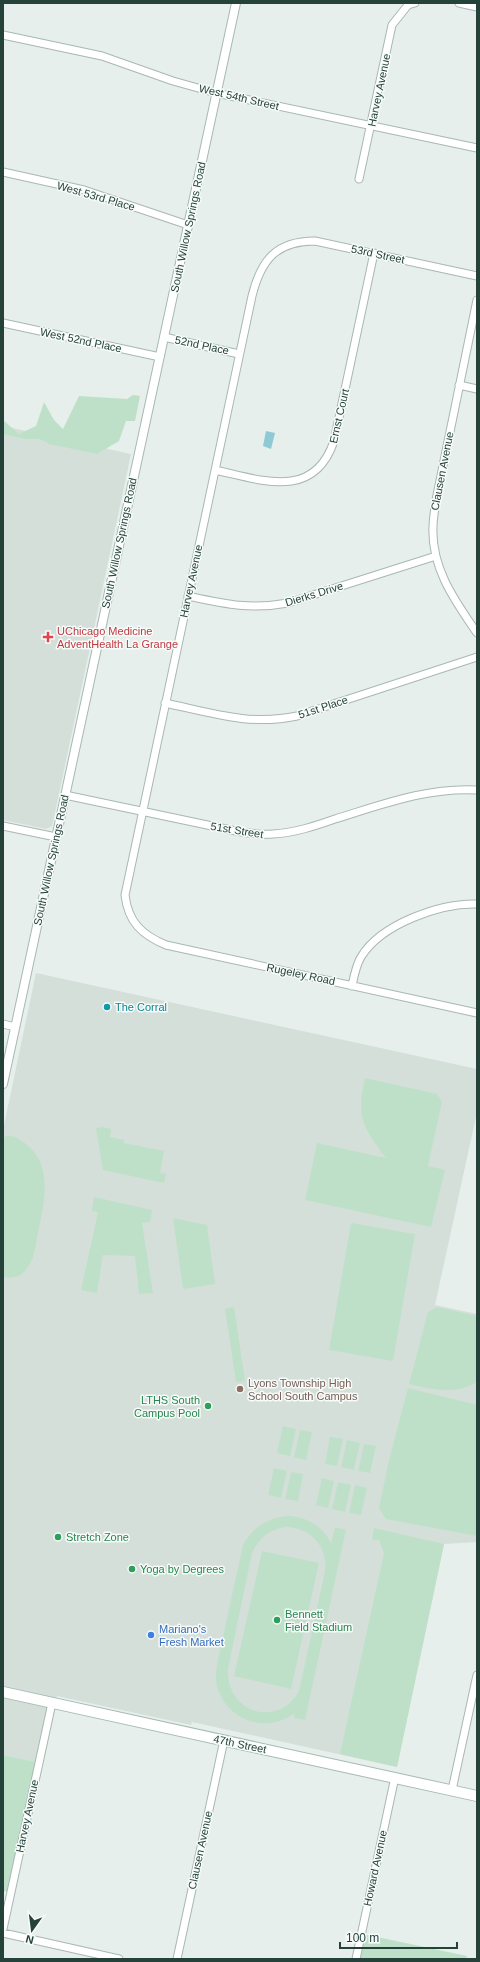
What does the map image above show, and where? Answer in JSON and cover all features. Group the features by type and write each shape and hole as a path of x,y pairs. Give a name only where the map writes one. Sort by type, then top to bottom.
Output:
{"main road":[{"name":"47th Street","path":"3,1692 477,1796"}],"street":[{"name":"South Willow Springs Road","path":"3,1084 236,3"},
{"path":"459,3 477,7"},
{"name":"Harvey Avenue","path":"359,179 392,25 412,4"},
{"name":"West 54th Street","path":"3,35 102,56 173,81 216,93 477,148"},
{"name":"West 53rd Place","path":"3,172 84,190 188,225"},
{"name":"53rd Street","path":"279,249 296,242 315,241 477,276"},
{"name":"Harvey Avenue","path":"132,920 126,905 125,895 239,354 257,277 264,263 279,249"},
{"name":"Ernst Court","path":"215,470 274,483 286,483 307,476 323,464 330,453 334,441 374,253"},
{"name":"Clausen Avenue","path":"477,300 436,500 432,529 436,556 442,577 454,600 477,633"},
{"name":"West 52nd Place","path":"3,323 160,357"},
{"name":"52nd Place","path":"164,337 239,354"},
{"path":"459,385 477,389"},
{"name":"Dierks Drive","path":"188,596 241,607 271,606 288,603 436,556"},
{"name":"51st Place","path":"166,703 247,720 281,719 297,716 477,657"},
{"name":"51st Street","path":"65,795 242,832 273,834 304,829 403,798 459,789 477,790"},
{"path":"3,826 56,837"},
{"path":"352,986 360,957 378,938 415,917 438,909 477,904"},
{"name":"Rugeley Road","path":"132,920 146,935 166,945 477,1013"},
{"path":"3,1024 15,1027"},
{"path":"452,1790 477,1675"},
{"name":"Harvey Avenue","path":"3,1929 52,1703"},
{"name":"Clausen Avenue","path":"177,1959 224,1740"},
{"name":"Howard Avenue","path":"356,1959 395,1778"},
{"path":"3,1933 119,1959"}],"shaded area":[{"name":"UChicago Medicine AdventHealth La Grange","path":"3,426 131,454 53,822 52,826 46,829 3,820"},
{"name":"Lyons Township High School South Campus","path":"36,973 477,1069 477,1112 435,1305 477,1314 477,1542 444,1544 397,1767 192,1722 191,1725 57,1696 42,1761 36,1762 3,1755 3,1130"}],"green space":[{"path":"133,395 140,396 135,421 126,421 119,441 97,454 49,444 40,439 25,439 3,434 3,420 19,434 36,426 44,402 54,420 63,429 79,396 127,399"},
{"path":"365,1078 437,1094 442,1102 428,1166 445,1170 431,1227 305,1200 317,1143 386,1158 367,1130 364,1121 361,1103"},
{"path":"103,1127 111,1129 110,1137 124,1140 124,1143 164,1151 160,1173 166,1174 164,1183 103,1170 96,1128"},
{"path":"6,1136 12,1136 19,1139 35,1153 41,1163 45,1186 43,1210 32,1259 27,1269 16,1277 3,1277 3,1139"},
{"path":"94,1197 152,1210 150,1222 142,1223 153,1293 139,1294 135,1256 103,1255 97,1293 81,1290 98,1212 92,1211"},
{"path":"173,1218 207,1225 215,1284 183,1289"},
{"path":"351,1223 415,1234 393,1361 329,1350"},
{"path":"234,1307 245,1381 236,1382 225,1309"},
{"path":"437,1307 477,1316 477,1382 461,1389 444,1390 409,1384 428,1312"},
{"path":"408,1388 477,1405 477,1536 386,1519 379,1508 389,1460"},
{"path":"283,1426 296,1429 290,1456 277,1453"},
{"path":"300,1430 312,1432 306,1460 294,1457"},
{"path":"330,1437 343,1439 337,1466 325,1464"},
{"path":"347,1440 360,1443 354,1470 341,1467"},
{"path":"364,1444 376,1446 370,1473 358,1471"},
{"path":"274,1468 287,1471 281,1498 268,1495"},
{"path":"291,1472 303,1474 298,1501 285,1499"},
{"path":"322,1478 334,1481 328,1508 316,1505"},
{"path":"338,1482 351,1485 345,1512 332,1509"},
{"path":"355,1485 367,1488 361,1515 349,1513"},
{"path":"296,1517 309,1521 324,1532 331,1543 335,1527 346,1530 305,1720 294,1718 295,1713 273,1723 261,1723 250,1721 230,1709 223,1700 218,1689 216,1671 243,1545 252,1533 262,1524 275,1518","holes":["285,1527 302,1530 316,1540 324,1554 325,1571 299,1691 290,1703 279,1710 267,1712 255,1711 244,1705 235,1696 230,1684 228,1669 252,1553 261,1539 274,1530"]},
{"path":"374,1528 444,1544 397,1767 340,1754 384,1553 379,1540 372,1540"},
{"name":"Bennett Field Stadium","path":"262,1551 319,1563 291,1689 234,1676"},
{"path":"3,1755 36,1762 8,1892 3,1891"},
{"path":"363,1934 467,1956 466,1959 358,1959"}],"water":[{"path":"266,431 275,433 271,449 263,446"}],"place":[{"name":"UChicago Medicine AdventHealth La Grange","path":"48,637"},
{"name":"The Corral","path":"107,1007"},
{"name":"Lyons Township High School South Campus","path":"240,1389"},
{"name":"LTHS South Campus Pool","path":"208,1406"},
{"name":"Stretch Zone","path":"58,1537"},
{"name":"Yoga by Degrees","path":"132,1569"},
{"name":"Bennett Field Stadium","path":"277,1620"},
{"name":"Mariano's Fresh Market","path":"151,1635"}]}
